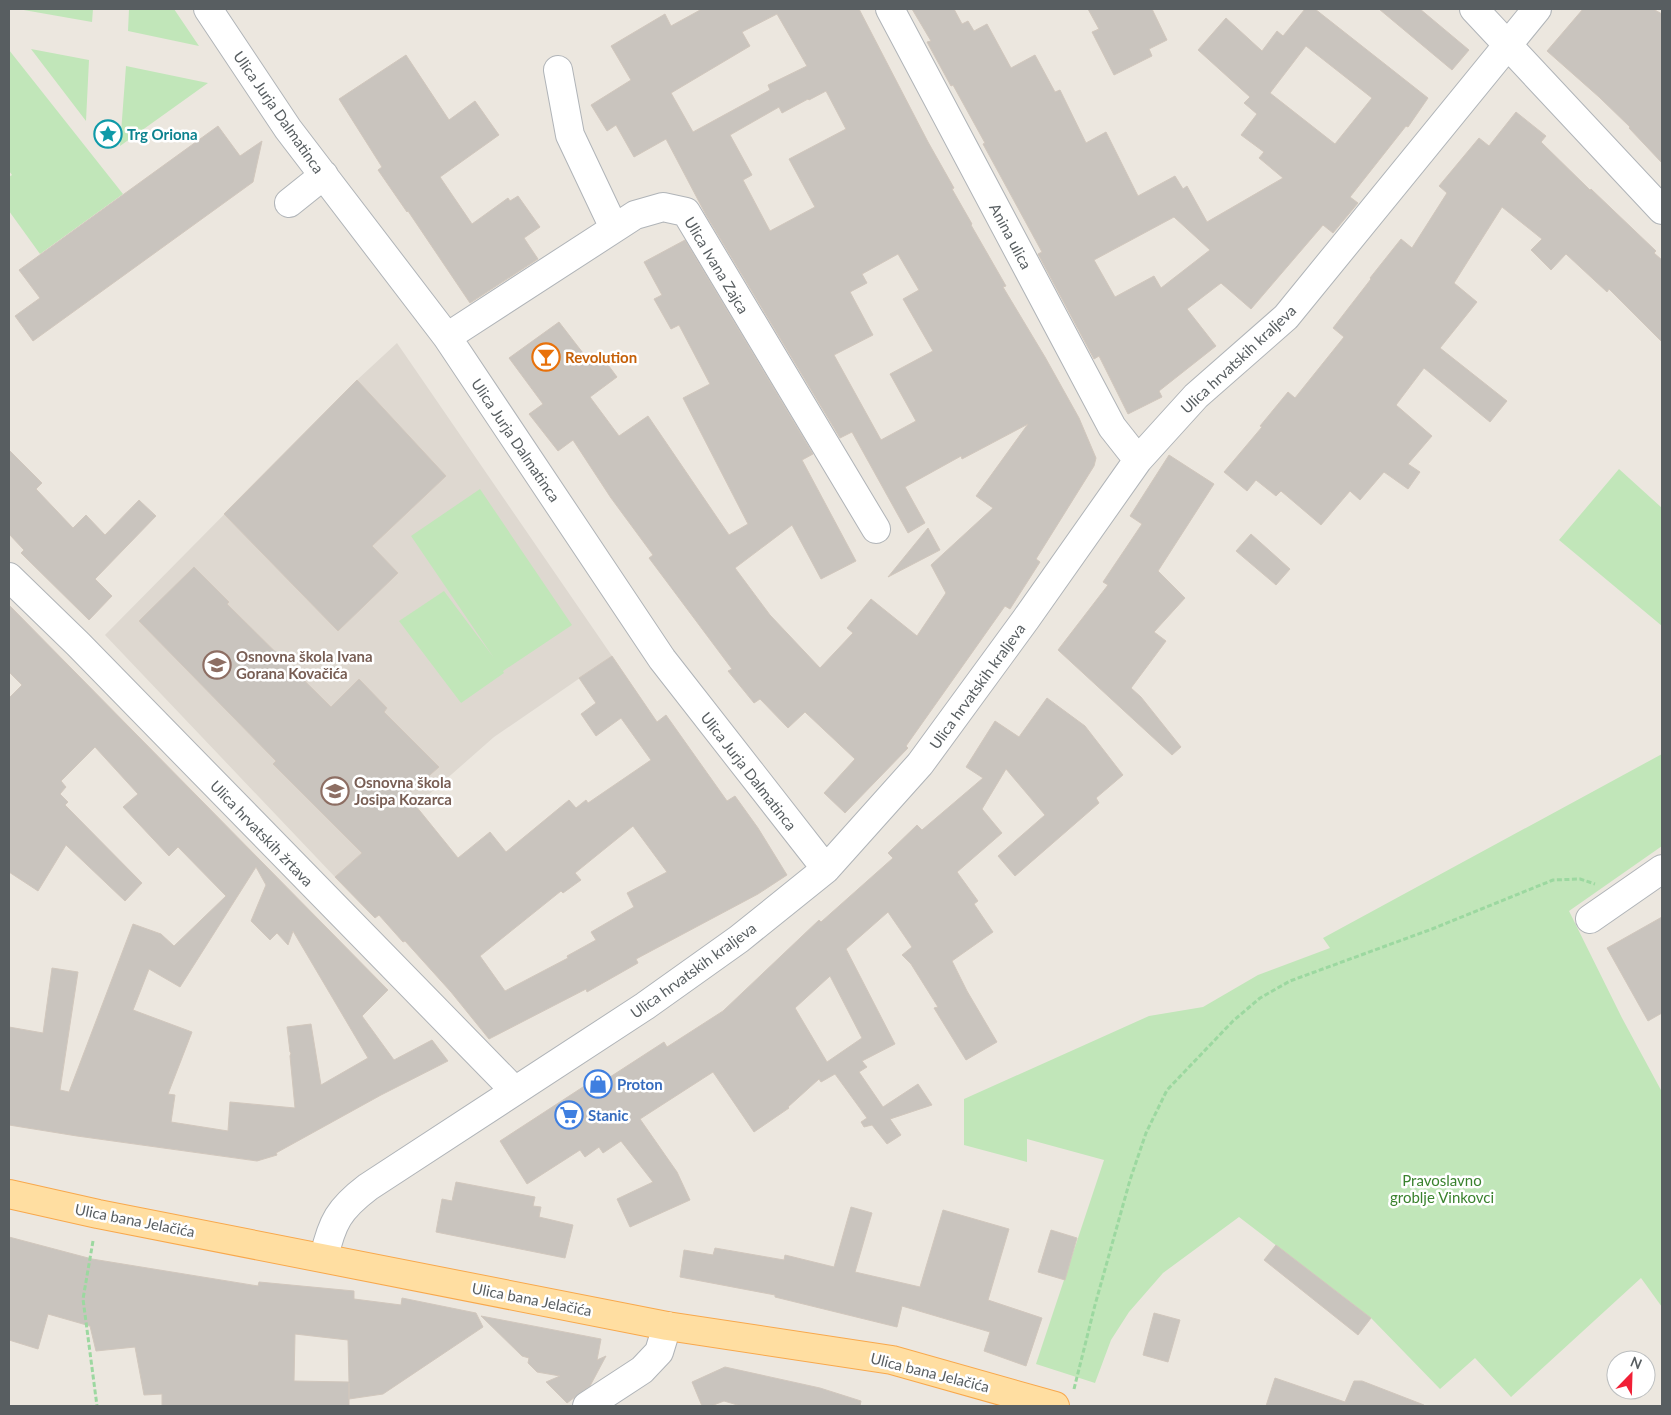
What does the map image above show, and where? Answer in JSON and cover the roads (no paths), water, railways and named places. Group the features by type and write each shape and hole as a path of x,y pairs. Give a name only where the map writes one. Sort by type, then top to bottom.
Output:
{"main road":[{"name":"Ulica bana Jelačića","path":"9,1194 98,1214 667,1326 892,1360 1063,1402"}],"street":[{"name":"Ulica Jurja Dalmatinca","path":"208,9 288,129 447,337 662,659 826,869"},
{"name":"Anina ulica","path":"890,9 1112,426 1138,460"},
{"path":"1474,9 1662,210"},
{"name":"Ulica hrvatskih kraljeva","path":"324,1257 329,1234 338,1215 352,1199 368,1186 645,1006 739,939 826,869 920,764 1026,619 1138,460 1196,396 1286,317 1537,9"},
{"path":"558,70 570,135 614,228"},
{"path":"289,203 324,175"},
{"name":"Ulica Ivana Zajca","path":"447,337 635,214 663,207 686,212 876,529"},
{"name":"Ulica hrvatskih žrtava","path":"9,577 85,651 514,1090"},
{"path":"1590,919 1662,869"},
{"path":"587,1406 642,1370 660,1352 667,1326"}],"place":[{"name":"Trg Oriona","path":"108,134"},
{"name":"Revolution","path":"546,357"},
{"name":"Osnovna škola Ivana Gorana Kovačića","path":"217,665"},
{"name":"Osnovna škola Josipa Kozarca","path":"335,791"},
{"name":"Proton","path":"598,1084"},
{"name":"Stanic","path":"569,1115"}],"park label":[{"name":"Pravoslavno groblje Vinkovci","path":"1442,1188"}]}
